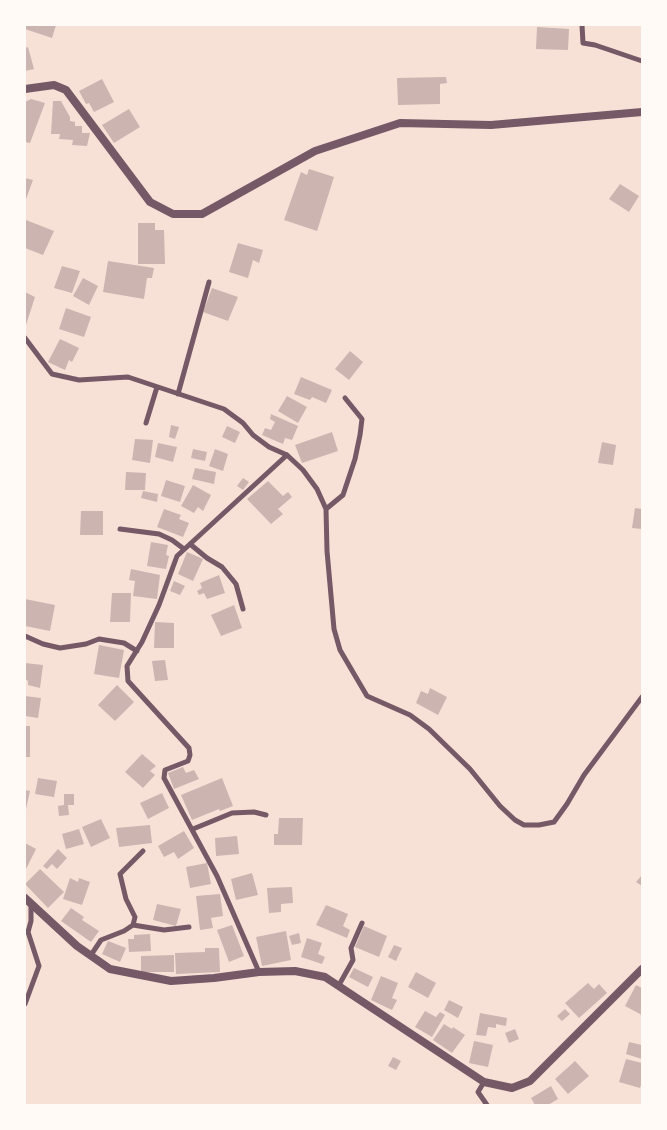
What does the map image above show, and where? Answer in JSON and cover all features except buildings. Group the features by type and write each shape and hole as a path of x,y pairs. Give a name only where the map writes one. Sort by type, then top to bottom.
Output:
{"street":[{"path":"582,25 583,43 595,45 642,61"},
{"path":"25,89 54,85 66,90 150,202 173,214 202,214 315,151 400,123 491,125 642,112"},
{"path":"178,394 209,282"},
{"path":"25,338 52,374 79,380 128,377 224,409 269,447 288,454 317,489 326,509 327,551 334,629 340,650 367,696 410,716 429,729 470,769 515,820 524,825 554,822 584,775 642,697"},
{"path":"146,422 156,387"},
{"path":"326,509 343,494 355,459 360,435 362,419 345,398"},
{"path":"259,972 217,876 164,778 165,770 188,762 189,748 128,681 127,666 137,651 159,605 177,556 288,454"},
{"path":"120,529 159,534 172,540 184,549"},
{"path":"190,544 207,558 222,566 236,584 243,609"},
{"path":"25,636 43,644 60,648 99,640 124,643 137,651"},
{"path":"193,829 232,813 254,812 266,815"},
{"path":"133,925 135,916 126,899 120,874 143,851"},
{"path":"25,1004 38,966 26,932 31,921 28,900"},
{"path":"28,900 77,946 110,969 171,981 259,972 294,971 325,976 484,1082 512,1088 530,1081 642,969"},
{"path":"339,985 353,960 351,948 362,923"},
{"path":"91,955 101,940 124,931 133,925 164,930 189,927"},
{"path":"484,1082 478,1092 487,1105"}]}
